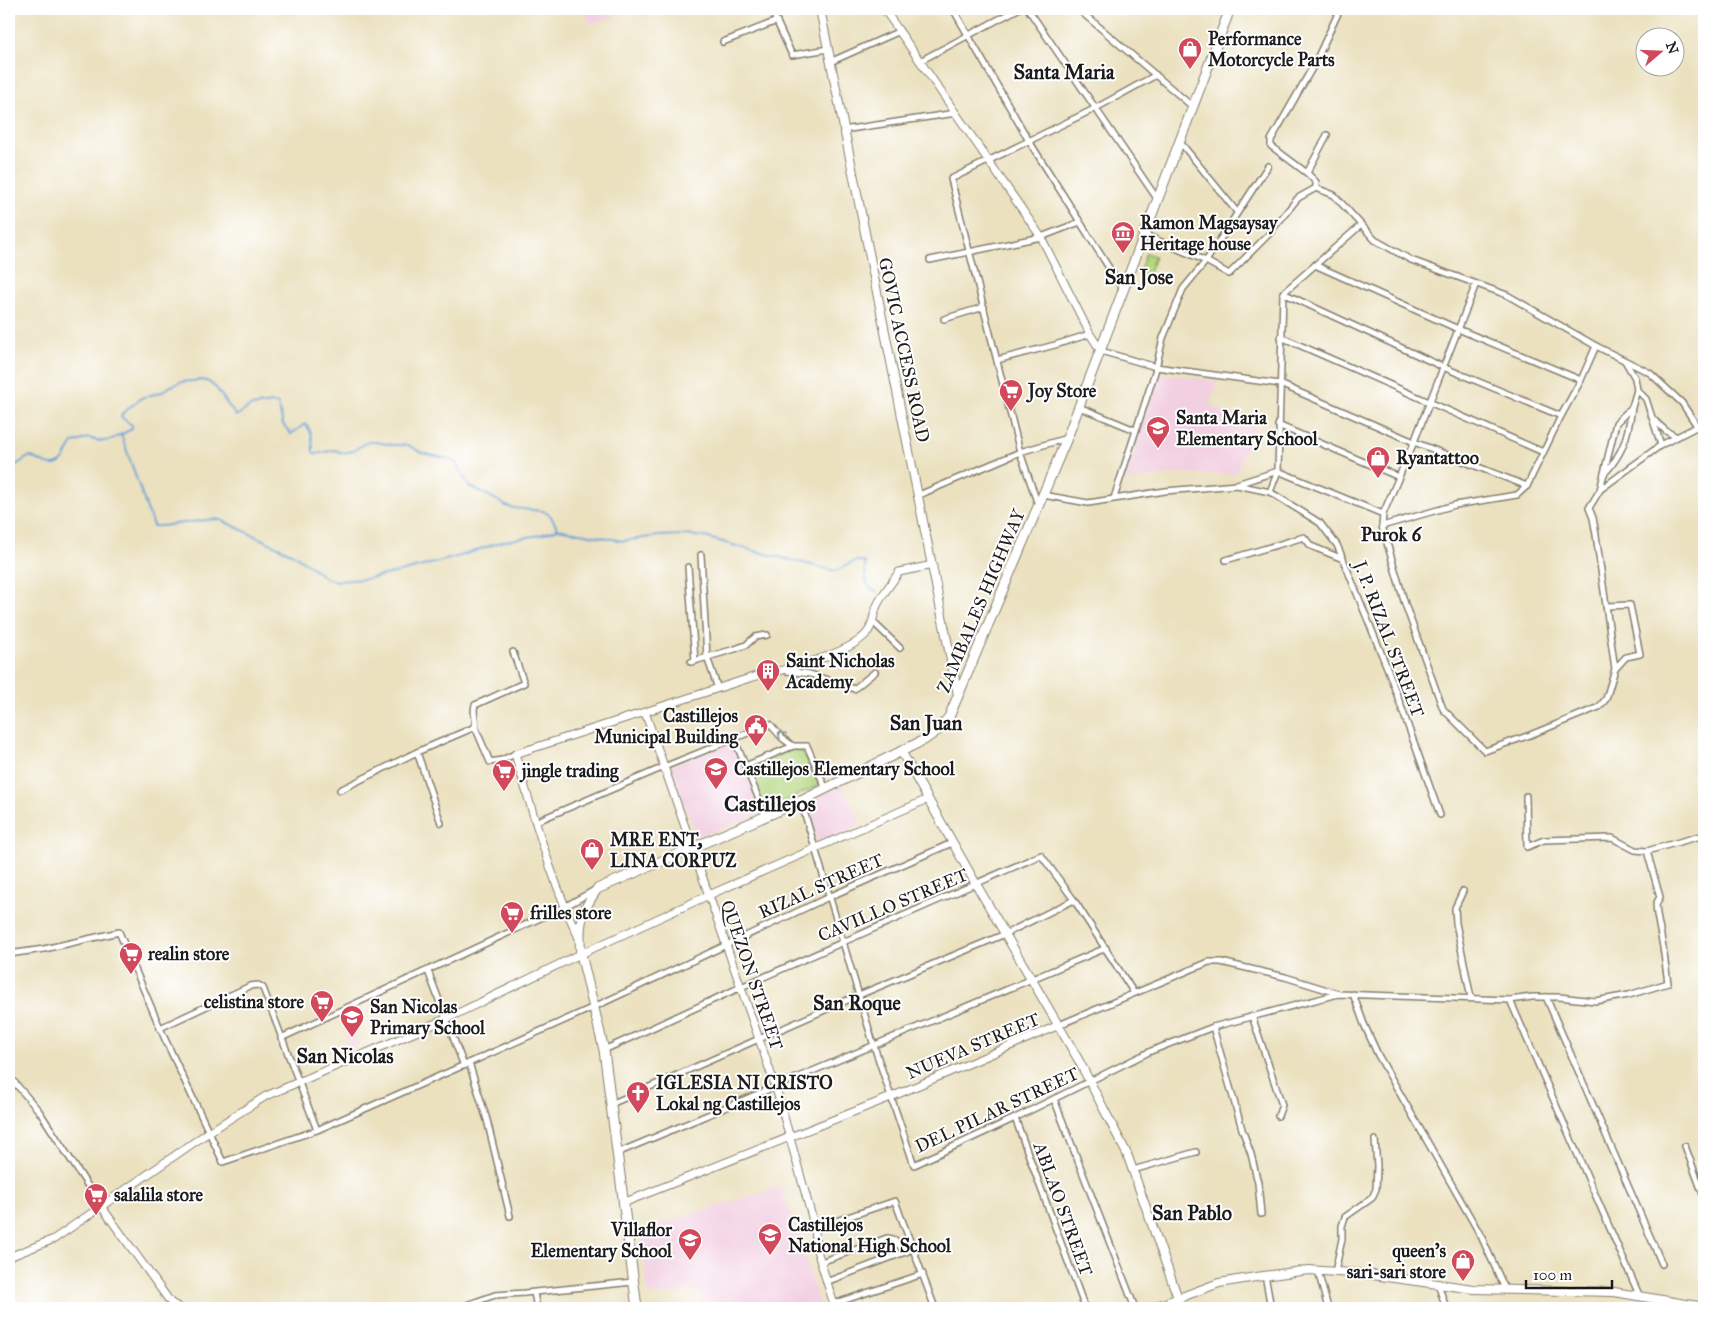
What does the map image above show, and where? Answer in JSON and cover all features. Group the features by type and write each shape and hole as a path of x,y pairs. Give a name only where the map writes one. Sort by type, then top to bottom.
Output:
{"main road":[{"name":"GOVIC ACCESS ROAD","path":"820,9 959,698"},
{"name":"ZAMBALES HIGHWAY","path":"596,889 802,801 924,740 937,731 949,718 1067,438 1230,9"},
{"path":"901,751 952,843 1059,1025 1127,1154 1178,1298"},
{"path":"596,889 585,905 580,922 579,938 581,954 604,1050 637,1308"},
{"path":"1152,1308 1164,1306 1178,1298 1219,1283 1309,1270 1365,1274 1474,1289 1614,1292 1704,1307"}],"street":[{"path":"771,9 792,55 828,49"},
{"path":"884,9 990,161 1040,237 1090,334 1101,351 1156,368 1280,384 1414,442 1527,486"},
{"path":"953,9 1030,140 1123,290"},
{"path":"920,61 1018,9"},
{"path":"1028,9 1158,200"},
{"path":"1078,9 1193,107"},
{"path":"1316,188 1316,182 1307,173 1271,146 1271,140 1315,63 1340,9"},
{"path":"723,42 776,22"},
{"path":"830,62 900,31"},
{"path":"1038,505 1020,452 951,179 1096,108 1156,76"},
{"path":"843,130 956,113"},
{"path":"1307,173 1327,135"},
{"path":"1180,142 1237,212"},
{"path":"1114,498 1156,368 1163,338 1183,290 1206,261 1268,166"},
{"path":"1316,188 1334,195 1360,226 1375,240 1411,260 1507,294 1596,346 1650,373 1682,403 1697,426"},
{"path":"1145,235 1206,261 1228,274 1268,235 1298,198 1316,188"},
{"path":"930,260 1040,237 1080,222"},
{"path":"1270,492 1278,471 1283,293 1360,226"},
{"path":"1315,264 1458,329 1581,380"},
{"path":"1476,284 1414,442 1383,514 1382,526 1405,604 1442,709 1485,751 1530,735 1599,706 1606,698 1615,670 1626,657 1640,654 1630,605 1606,606"},
{"path":"1283,293 1443,367 1561,416"},
{"path":"944,319 984,306"},
{"path":"998,360 1055,346 1090,334"},
{"path":"1281,337 1544,452"},
{"path":"1382,526 1455,505 1517,495 1527,486 1581,380 1596,346"},
{"path":"1604,475 1622,450 1628,433 1637,390 1635,378 1626,361"},
{"path":"1637,390 1646,399 1661,445"},
{"path":"1078,407 1135,430"},
{"path":"1615,670 1596,535 1589,508 1600,490 1616,423 1632,407"},
{"path":"1652,418 1666,431 1677,437"},
{"path":"1600,490 1661,445 1704,423"},
{"path":"1278,425 1398,477"},
{"path":"919,495 1020,452 1067,438"},
{"path":"1236,484 1278,471 1383,514"},
{"name":"J. P. RIZAL STREET","path":"1043,495 1088,503 1165,491 1236,484 1270,492 1320,523 1337,545 1343,559 1388,670 1440,815"},
{"path":"1226,560 1304,537 1311,546 1343,559"},
{"path":"701,555 707,657 718,689"},
{"path":"513,652 524,683 475,705 473,711 476,722 475,727 490,762 502,760 756,676 786,670 822,658 868,633 873,622 876,607 899,572 933,565"},
{"path":"688,567 693,662 746,645 755,637 767,635"},
{"path":"873,622 900,648"},
{"path":"786,670 810,674 854,689 875,672"},
{"name":"QUEZON STREET","path":"645,712 776,1088 815,1228 816,1247 834,1306"},
{"path":"535,822 770,724 782,738 794,746"},
{"path":"340,790 417,752 475,727"},
{"path":"734,738 766,817"},
{"path":"745,766 794,746 807,746 826,788"},
{"path":"417,752 441,823"},
{"path":"516,754 535,822 564,907 579,938"},
{"path":"1526,796 1527,847 1544,840 1612,838 1635,850 1647,851 1704,835"},
{"path":"9,1257 54,1239 209,1132 266,1096 446,1020 581,954 709,895 928,799"},
{"name":"DEL PILAR STREET","path":"802,801 874,1046 914,1165 1151,1052 1212,1027 1338,994"},
{"name":"RIZAL STREET","path":"209,1132 223,1162 317,1130 594,1008 726,944 952,843"},
{"path":"1338,994 1510,1000 1546,997 1595,1001 1629,995 1668,983 1657,915 1656,904 1660,897 1647,851"},
{"name":"CAVILLO STREET","path":"604,1050 844,941 1041,855 1074,900 1134,993"},
{"path":"281,1038 564,907 596,889"},
{"path":"1463,891 1456,908 1456,923 1471,998"},
{"path":"611,1104 859,995 1005,934 1074,900"},
{"path":"9,954 44,950 119,932 160,1028 209,1132"},
{"path":"617,1153 776,1088 1106,948"},
{"name":"NUEVA STREET","path":"623,1203 891,1097 1209,962 1221,962 1285,977 1338,994"},
{"path":"428,970 446,1020 488,1120 510,1216"},
{"path":"160,1028 250,986 258,985 263,988 317,1130"},
{"path":"1353,994 1378,1055 1481,1236 1505,1290"},
{"path":"1546,997 1662,1264"},
{"path":"1510,1000 1640,1297"},
{"path":"1252,1016 1282,1105 1278,1116"},
{"path":"1212,1027 1251,1154 1258,1183 1261,1214"},
{"path":"9,1076 39,1111 101,1206 171,1303 180,1308"},
{"path":"1054,1099 1135,1308"},
{"name":"ABLAO STREET","path":"1016,1118 1085,1308"},
{"path":"1335,1272 1342,1239 1344,1217 1372,1198 1376,1189 1375,1140"},
{"path":"1685,1146 1704,1197"},
{"path":"1133,1170 1196,1152"},
{"path":"815,1228 895,1201 935,1308"},
{"path":"821,1262 887,1238 893,1239 906,1252"},
{"path":"826,1282 914,1249"},
{"path":"1318,1271 1328,1308"},
{"path":"834,1306 923,1274"},
{"path":"1265,1276 1271,1308"},
{"path":"458,1308 495,1295 633,1282"},
{"path":"1438,1284 1446,1308"},
{"path":"534,1292 537,1308"}],"shaded area":[{"path":"585,9 636,9 590,23"},
{"path":"1159,373 1218,381 1209,406 1256,423 1236,474 1175,474 1124,481"},
{"name":"Castillejos Elementary School","path":"733,741 762,814 697,837 670,766"},
{"path":"842,785 862,825 818,843 805,803"},
{"name":"San Nicolas Primary School","path":"354,1030 360,1043 350,1047 344,1034"},
{"path":"782,1186 821,1308 704,1308 699,1291 648,1296 641,1230"}],"green space":[{"path":"1146,253 1155,256 1147,278 1138,274"},
{"path":"793,749 803,752 819,785 765,811 747,769"}],"waterway":[{"path":"9,467 30,456 44,463 57,464 65,457 73,443 89,438 106,441 132,429 132,425 121,417 123,413 141,398 162,392 181,382 202,380 209,382 216,388 236,416 251,406 278,404 283,424 291,434 305,424 308,427 312,438 313,452 316,454 335,450 343,453 353,451 367,442 408,445 422,453 449,459 456,463 469,486 506,506 543,511 550,515 558,529"},
{"path":"121,434 153,526 214,519 221,520 293,554 325,578 338,581 365,579 404,571 460,556 504,541 540,535 558,529 623,541 658,536 684,535 705,537 836,571 854,562 861,561 865,562 867,584 877,592"}],"place":[{"name":"Performance Motorcycle Parts","path":"1190,70"},
{"name":"Ramon Magsaysay Heritage house","path":"1123,254"},
{"name":"Joy Store","path":"1011,412"},
{"name":"Santa Maria Elementary School","path":"1158,449"},
{"name":"Ryantattoo","path":"1378,479"},
{"name":"Saint Nicholas Academy","path":"768,692"},
{"name":"Castillejos Municipal Building","path":"756,747"},
{"name":"Castillejos Elementary School","path":"716,790"},
{"name":"jingle trading","path":"504,792"},
{"name":"MRE ENT, LINA CORPUZ","path":"592,871"},
{"name":"frilles store","path":"512,934"},
{"name":"realin store","path":"131,975"},
{"name":"celistina store","path":"322,1023"},
{"name":"San Nicolas Primary School","path":"352,1038"},
{"name":"IGLESIA NI CRISTO Lokal ng Castillejos","path":"638,1114"},
{"name":"salalila store","path":"96,1216"},
{"name":"Castillejos National High School","path":"770,1256"},
{"name":"Villaflor Elementary School","path":"690,1261"},
{"name":"queen's sari-sari store","path":"1463,1282"}],"district":[{"name":"Santa Maria","path":"1064,72"},
{"name":"San Jose","path":"1139,277"},
{"name":"Purok 6","path":"1391,534"},
{"name":"San Juan","path":"926,723"},
{"name":"Castillejos","path":"770,803"},
{"name":"San Roque","path":"857,1003"},
{"name":"San Nicolas","path":"345,1056"},
{"name":"San Pablo","path":"1192,1213"}]}
